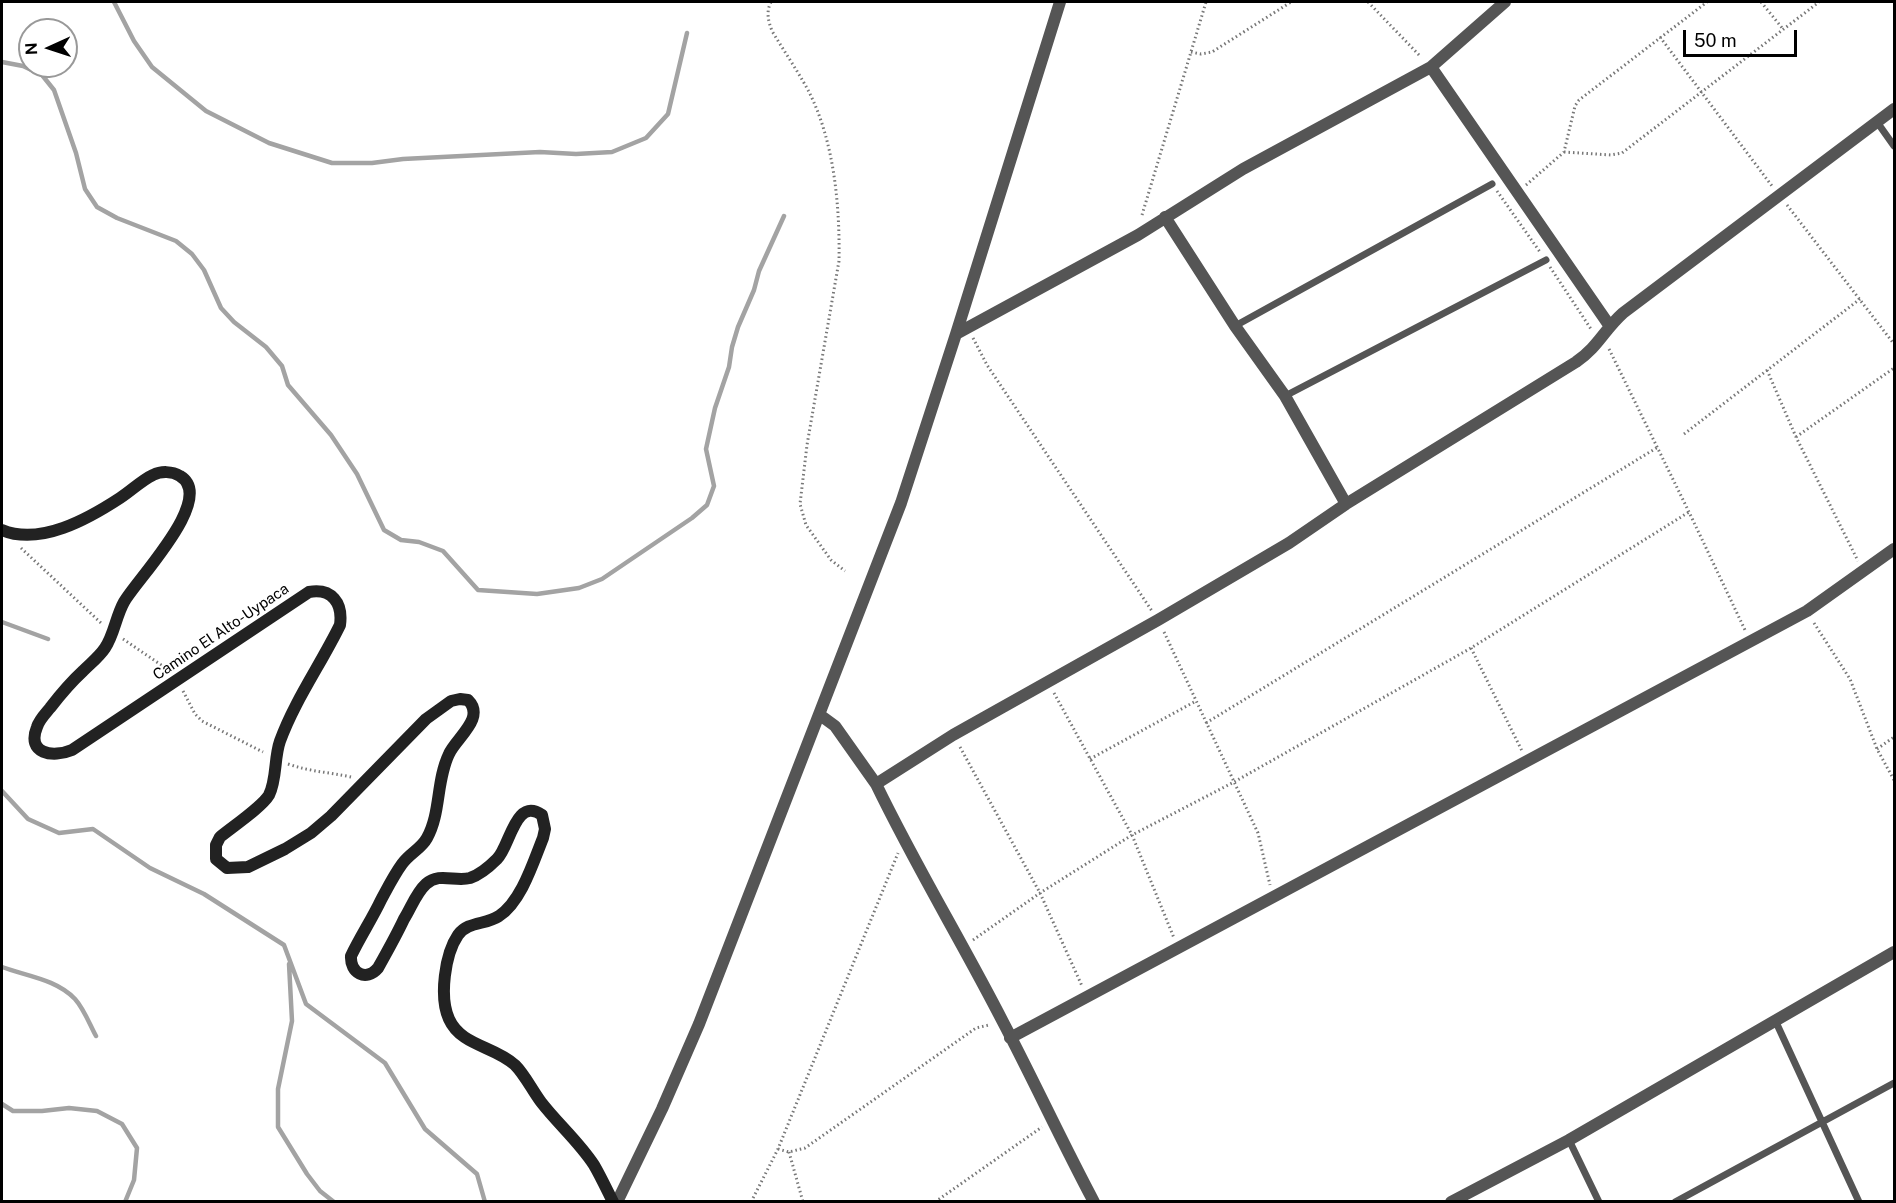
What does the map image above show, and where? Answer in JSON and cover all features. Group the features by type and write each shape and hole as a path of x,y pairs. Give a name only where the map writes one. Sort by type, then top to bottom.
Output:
{"street":[{"path":"615,1202 662,1109 699,1024 901,503 962,332 1060,2"},
{"path":"962,332 1138,235 1243,169 1431,67 1505,2"},
{"path":"1431,67 1609,326"},
{"path":"876,784 953,735 1158,620 1289,543 1346,504 1576,362 1591,352 1609,326 1894,109"},
{"path":"1166,217 1235,326 1285,396 1346,504"},
{"name":"Camino El Alto-Uypaca","path":"2,530 21,535 33,534 77,523 119,499 154,474 172,472 186,481 189,489 186,513 180,525 128,595 107,646 67,688 38,724 35,732 36,747 42,752 62,754 72,750 309,592 318,590 325,592 332,596 338,604 341,616 340,625 280,741 275,760 273,784 268,796 220,837 216,846 216,859 227,868 248,867 311,833 331,816 426,719 451,701 460,699 472,703 474,714 471,723 453,746 444,764 431,830 420,848 410,853 389,883 351,956 351,963 354,971 359,974 372,974 382,961 417,894 426,883 437,877 454,879 472,877 488,867 504,851 519,817 536,811 542,815 543,838 516,901 497,918 483,924 470,925 459,934 445,973 444,999 448,1019 460,1035 468,1041 491,1050 514,1065 555,1120 574,1139 594,1165 615,1202"},
{"path":"1010,1038 1807,611 1894,549"},
{"path":"820,716 835,726 876,784 905,846 1004,1024 1094,1202"},
{"path":"1451,1202 1569,1140 1894,952"}],"lane":[{"path":"1877,122 1894,146"},
{"path":"1235,326 1492,184"},
{"path":"1285,396 1545,260"},
{"path":"1774,1020 1858,1202"},
{"path":"1674,1202 1894,1083"},
{"path":"1569,1140 1599,1202"}],"path":[{"path":"771,2 767,14 768,21 808,91 825,138 836,186 840,236 839,261 807,445 800,504 806,525 831,560 844,571"},
{"path":"1138,235 1144,207 1206,2"},
{"path":"1191,52 1201,54 1212,51 1291,2"},
{"path":"1368,2 1431,67"},
{"path":"1518,192 1564,152 1575,106 1579,100 1707,2"},
{"path":"1761,2 1783,29"},
{"path":"1564,152 1611,155 1622,153 1819,2"},
{"path":"1492,184 1599,341 1609,350 1750,641"},
{"path":"1684,434 1860,299"},
{"path":"962,332 994,375 1158,620 1258,833 1272,897"},
{"path":"1796,437 1894,368"},
{"path":"1767,370 1796,437 1863,571"},
{"path":"1206,723 1658,447"},
{"path":"962,948 1040,893 1132,835 1234,782 1471,648 1689,512"},
{"path":"1807,611 1850,679 1877,749 1894,780"},
{"path":"1471,648 1526,761"},
{"path":"1048,682 1132,835 1178,948"},
{"path":"1090,759 1196,701"},
{"path":"953,735 1040,893 1087,996"},
{"path":"1877,749 1894,737"},
{"path":"751,1202 778,1149 895,856 905,846"},
{"path":"778,1149 789,1152 805,1148 976,1028 983,1025 1004,1024"},
{"path":"935,1202 1051,1120"},
{"path":"789,1152 803,1202"}],"waterway":[{"path":"114,2 134,41 152,67 206,111 269,143 332,163 372,163 403,159 540,152 576,154 612,152 646,138 668,114 687,33"},
{"path":"2,62 23,66 42,75 54,90 76,153 85,189 97,207 117,218 176,241 192,254 204,270 221,308 234,322 266,347 282,366 288,385 331,435 357,474 384,530 401,540 419,542 443,551 478,590 537,594 579,588 602,579 692,518 707,505 714,486 706,449 715,408 729,367 738,327 754,290 759,271 784,216"},
{"path":"2,622 48,639"},
{"path":"2,791 28,819 59,833 93,829 150,868 204,894 284,945 306,1004 385,1063 425,1129 477,1174 485,1202"},
{"path":"289,964 292,1021 278,1089 278,1127 307,1174 320,1191 334,1202"},
{"path":"2,967 50,982 67,992 81,1007 96,1036"},
{"path":"2,1104 13,1111 69,1108 97,1111 122,1124 137,1148 134,1180 125,1202"}]}
